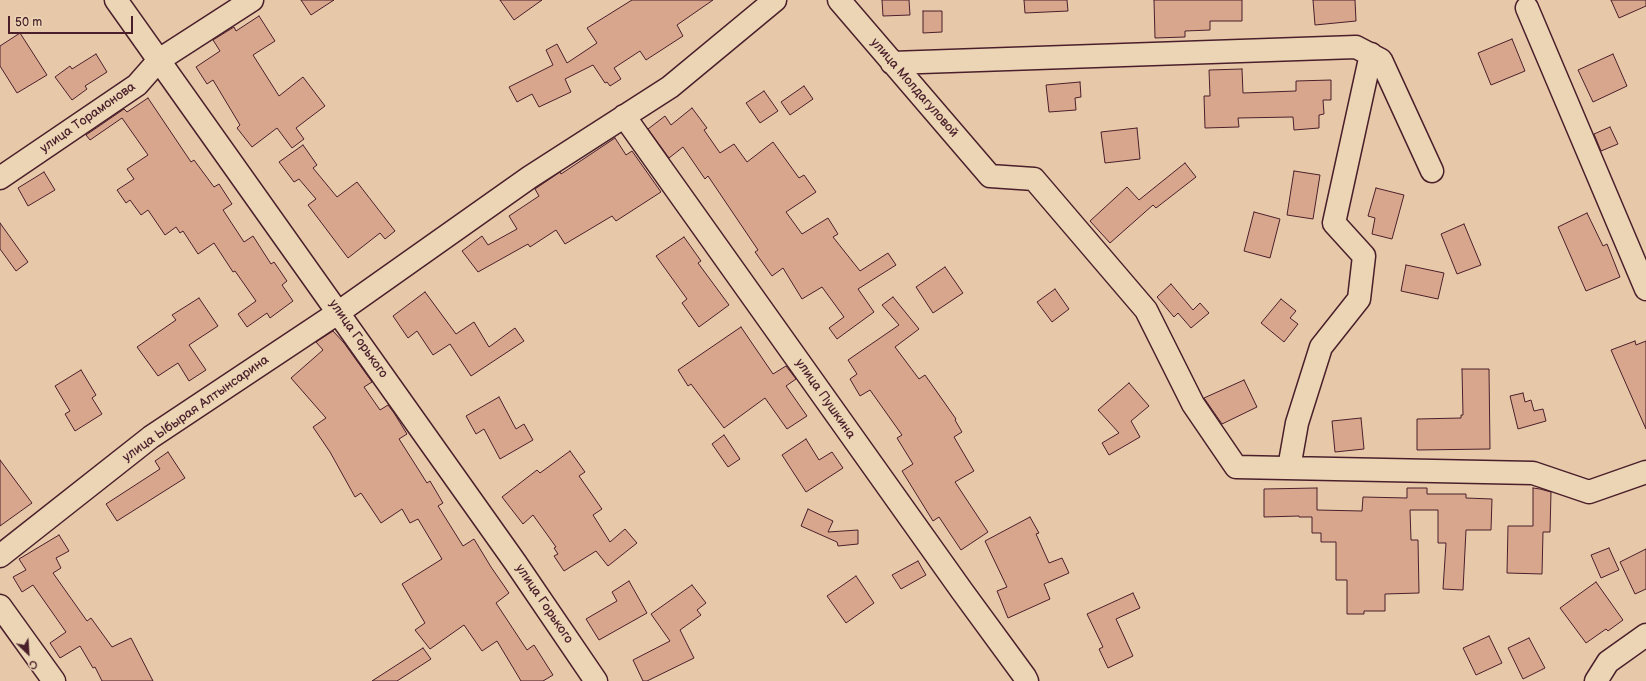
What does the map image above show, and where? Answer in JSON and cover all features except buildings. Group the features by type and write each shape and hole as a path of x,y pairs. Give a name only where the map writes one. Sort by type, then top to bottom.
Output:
{"street":[{"name":"улица Горького","path":"116,0 339,312 515,562 596,681"},
{"name":"улица Торамонова","path":"0,178 137,85 159,60 252,0"},
{"name":"улица Ыбырая Алтынсарина","path":"0,556 151,437 339,312 530,177 670,87 774,0"},
{"name":"улица Молдагуловой","path":"839,0 990,176 1034,179 1146,310 1193,404 1236,467 1289,468"},
{"path":"1527,8 1646,289"},
{"path":"892,63 1356,47 1382,60 1432,171"},
{"path":"1371,54 1334,223 1364,256 1359,299 1321,348 1297,423 1289,468 1533,473 1589,492 1646,472"},
{"name":"улица Пушкина","path":"624,116 962,591 1025,676 1027,681"},
{"path":"0,606 54,681"},
{"path":"1596,681 1608,662 1646,635"}]}
